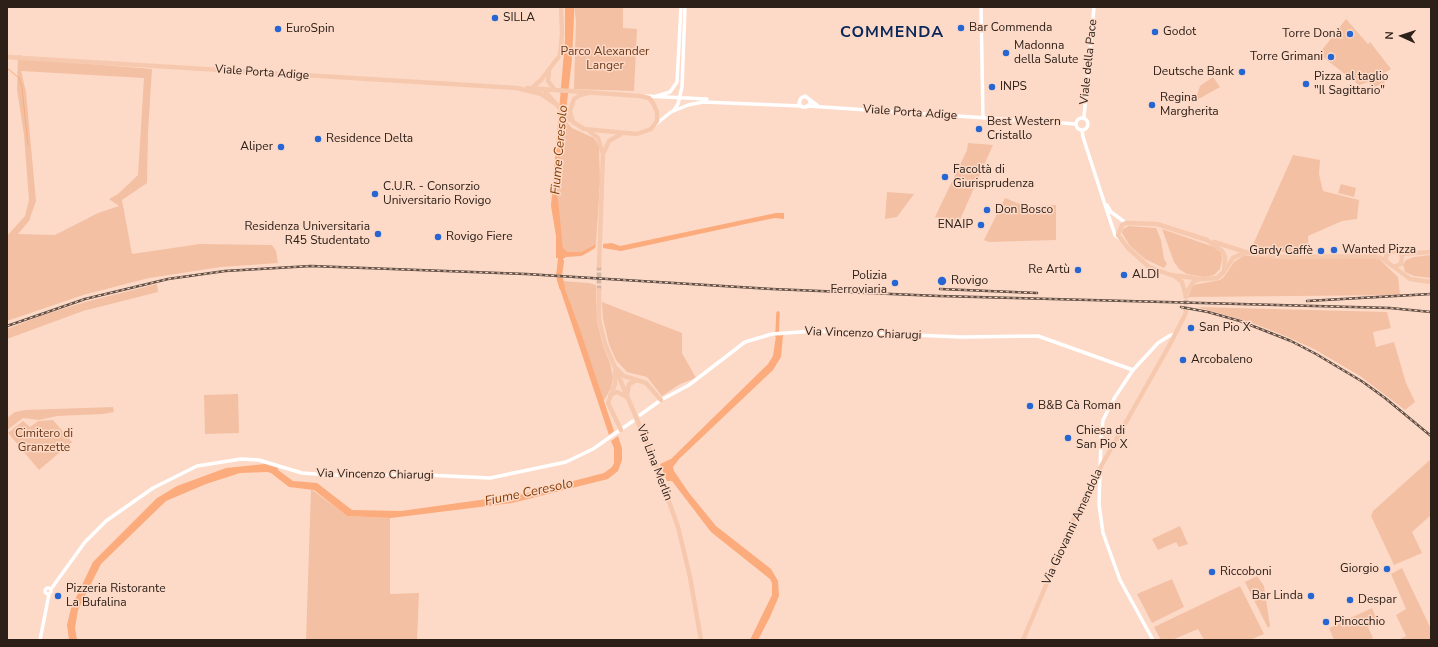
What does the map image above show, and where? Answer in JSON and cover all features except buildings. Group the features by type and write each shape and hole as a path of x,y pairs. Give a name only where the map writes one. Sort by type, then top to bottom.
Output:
{"main road":[{"path":"532,88 541,80 560,55 561,7"},
{"name":"Viale Porta Adige","path":"7,57 532,88 640,96"},
{"path":"549,70 548,81 556,90"},
{"path":"541,80 541,86 543,89"},
{"name":"Viale Porta Adige","path":"517,88 541,94 557,104"},
{"name":"Viale Porta Adige","path":"543,89 578,127 588,130 642,134 654,126"},
{"path":"571,120 570,114 572,102 579,95 588,93"},
{"path":"640,96 649,98 655,105 657,115 654,126"},
{"path":"588,130 600,142 603,159"},
{"path":"599,266 603,159 605,146 613,137 623,133"},
{"path":"1203,279 1193,282 1186,296 1182,282 1171,275 1149,267 1142,262 1121,239 1119,231 1122,225 1126,223 1157,224 1249,253 1289,258 1374,256 1394,250 1401,254 1431,252"},
{"path":"1207,240 1218,246 1222,251 1224,257 1224,272"},
{"path":"1171,275 1203,279 1217,278 1224,272 1233,258 1249,253"},
{"path":"1386,262 1388,253"},
{"path":"1401,254 1402,271 1408,278"},
{"path":"1394,267 1411,254"},
{"path":"1374,256 1386,262 1389,266 1394,267 1408,278 1431,282"},
{"name":"Via Lina Merlin","path":"598,290 599,319 605,344 660,474 678,527 690,577 701,640"},
{"name":"Via Giovanni Amendola","path":"1023,640 1040,596 1069,530 1099,470 1176,334 1186,311"},
{"path":"613,363 624,376 646,383 661,400"},
{"path":"613,363 615,378 608,403 621,430"},
{"path":"610,395 617,392 627,397 629,384 637,380"}],"street":[{"path":"657,96 670,92 677,82 681,7"},
{"path":"672,112 677,106 682,87 685,7"},
{"path":"981,7 983,118"},
{"name":"Viale della Pace","path":"1084,118 1094,7"},
{"path":"682,87 686,98"},
{"name":"Viale Porta Adige","path":"640,96 1076,124"},
{"name":"Viale Porta Adige","path":"787,105 805,96 821,107"},
{"path":"800,99 801,106"},
{"path":"808,106 810,100"},
{"name":"Viale Porta Adige","path":"654,126 672,112 694,103 718,101"},
{"path":"1084,118 1087,120 1088,124 1087,128 1082,130 1078,129 1076,124 1078,119 1084,118"},
{"path":"1082,130 1115,235 1121,239"},
{"path":"1105,202 1111,212 1126,223"},
{"name":"Via Vincenzo Chiarugi","path":"640,415 661,400 689,385 745,342 772,334 814,331 961,337 1038,336 1133,370"},
{"path":"1153,640 1120,580 1104,539 1100,519 1099,470 1103,420 1114,397 1133,370 1158,343 1169,336 1176,334"},
{"name":"Via Vincenzo Chiarugi","path":"40,640 48,600 48,594 45,591 50,589 85,542 106,521 153,488 197,466 241,459 258,460 302,473 330,475 426,475 490,478 566,462 593,449 633,421"}],"green space":[{"name":"Parco Alexander Langer","path":"574,7 623,7 623,28 637,29 634,91 574,89 576,21"},
{"path":"1346,19 1368,44 1370,42 1391,69 1381,75 1385,83 1371,88 1369,82 1359,85 1319,54"},
{"path":"18,55 39,60 152,69 148,132 147,183 122,200 132,254 200,244 272,245 276,251 278,263 221,267 149,278 83,295 7,321 7,236 25,216 29,200 24,135 17,90","holes":["21,71 144,78 138,175 118,194 109,199 119,206 98,213 55,235 18,234 29,221 36,201 26,92"]},
{"path":"1213,77 1220,87 1195,101 1200,86"},
{"path":"565,120 572,128 594,138 599,146 600,182 596,244 581,252 568,252 563,248 558,207 557,190"},
{"path":"968,143 993,145 959,222 935,217 967,150"},
{"path":"1293,155 1320,160 1319,174 1323,191 1359,200 1357,219 1342,221 1308,236 1309,252 1265,252 1252,247"},
{"path":"1341,184 1356,188 1354,197 1338,193"},
{"path":"887,192 914,194 897,217 885,219"},
{"path":"1005,198 1027,207 1056,205 1056,240 989,242 984,240"},
{"path":"1129,226 1156,228 1161,240 1164,259 1167,264 1164,268 1145,259 1130,246 1122,233 1123,229"},
{"path":"1162,229 1214,247 1221,253 1222,259 1220,269 1214,275 1205,277 1187,274 1179,269 1174,262"},
{"path":"1431,255 1431,278 1414,276 1405,272 1403,265 1406,260 1414,257"},
{"path":"1243,256 1281,259 1370,257 1379,259 1398,277 1400,295 1188,297 1193,285 1220,280 1224,277 1234,262"},
{"path":"562,281 596,285 597,321 613,378 611,388 603,402"},
{"path":"157,284 158,292 83,311 7,339 7,329 43,315 85,302"},
{"path":"602,302 682,333 682,353 696,378 680,384 662,396 647,377 627,372 616,360 609,344 603,319"},
{"path":"1197,307 1387,312 1391,328 1373,332 1376,347 1394,342 1406,383 1415,402 1405,410 1360,376 1314,349 1250,322"},
{"path":"238,394 239,433 205,434 204,395"},
{"path":"113,407 114,412 103,414 57,416 39,420 23,418 7,430 7,418 15,412 25,410"},
{"name":"Cimitero di Granzette","path":"53,420 72,442 39,470 8,433 23,421 30,427 38,421"},
{"path":"1431,459 1431,515 1412,532 1422,553 1394,565 1371,516 1373,511"},
{"path":"311,489 347,516 390,518 390,594 419,593 417,640 306,640"},
{"path":"1180,526 1188,544 1179,547 1176,542 1158,550 1152,539"},
{"path":"1402,568 1431,629 1431,640 1398,640 1406,636 1396,615 1406,609 1391,574"},
{"path":"1257,576 1264,586 1270,626 1268,628 1245,582"},
{"path":"1172,579 1184,607 1152,623 1137,594"},
{"path":"1240,586 1264,634 1250,640 1204,640 1198,629 1172,640 1161,640 1154,627"},
{"path":"1372,608 1378,623 1368,627 1373,638 1367,640 1334,640 1329,628"}],"water":[{"path":"565,7 574,7 574,16 572,59 557,190 563,248 568,252 581,252 596,244 595,248 581,256 566,257 563,259 562,270 557,270 558,258 556,258 556,236 551,206 565,40"},
{"path":"776,213 784,213 784,219 775,218 621,251 603,248 603,244 612,243 620,246"},
{"path":"557,280 562,281 614,431 609,435"},
{"path":"783,335 781,357 773,370 679,459 673,467 674,471 689,493 716,526 771,569 778,581 779,596 770,617 758,640 750,640 772,595 772,583 770,579 711,532 672,481 667,481 660,464 671,459 768,364 773,356 776,336"},
{"path":"618,436 622,448 622,460 618,471 608,479 512,503 391,518 347,516 314,490 289,487 271,473 267,472 240,473 206,484 166,501 101,564 78,610 75,628 77,640 69,640 67,625 71,608 93,562 157,498 177,486 226,468 265,464 278,468 278,470 293,481 317,483 352,510 401,511 523,494 604,473 612,467 614,463 614,448 611,441"}],"waterway":[{"path":"7,68 19,78 22,88 28,145"},
{"name":"Fiume Ceresolo","path":"561,262 559,275 562,287"},
{"path":"777,336 778,313"}],"tunnel":[{"path":"599,266 599,290"},
{"path":"1186,297 1186,311"}],"railway":[{"path":"7,326 85,299 168,279 225,271 311,266 526,274 772,289 939,296 1390,308 1431,312"},
{"path":"940,289 1037,293"},
{"path":"1307,301 1431,294"},
{"path":"1181,307 1208,312 1240,321 1291,341 1363,382 1431,436"}],"place":[{"name":"SILLA","path":"495,18"},
{"name":"Bar Commenda","path":"961,28"},
{"name":"EuroSpin","path":"278,29"},
{"name":"Godot","path":"1155,32"},
{"name":"Torre Donà","path":"1350,34"},
{"name":"Madonna della Salute","path":"1006,53"},
{"name":"Torre Grimani","path":"1331,57"},
{"name":"Deutsche Bank","path":"1242,72"},
{"name":"Pizza al taglio \"Il Sagittario\"","path":"1306,84"},
{"name":"INPS","path":"992,87"},
{"name":"Regina Margherita","path":"1152,105"},
{"name":"Best Western Cristallo","path":"979,129"},
{"name":"Residence Delta","path":"318,139"},
{"name":"Aliper","path":"281,147"},
{"name":"Facoltà di Giurisprudenza","path":"945,177"},
{"name":"C.U.R. - Consorzio Universitario Rovigo","path":"375,194"},
{"name":"Don Bosco","path":"987,210"},
{"name":"ENAIP","path":"981,225"},
{"name":"Residenza Universitaria R45 Studentato","path":"378,234"},
{"name":"Rovigo Fiere","path":"438,237"},
{"name":"Wanted Pizza","path":"1334,250"},
{"name":"Gardy Caffè","path":"1321,251"},
{"name":"Re Artù","path":"1078,270"},
{"name":"ALDI","path":"1124,275"},
{"name":"Rovigo","path":"942,281"},
{"name":"Polizia Ferroviaria","path":"895,283"},
{"name":"San Pio X","path":"1191,328"},
{"name":"Arcobaleno","path":"1183,360"},
{"name":"B&B Cà Roman","path":"1030,406"},
{"name":"Chiesa di San Pio X","path":"1068,438"},
{"name":"Giorgio","path":"1387,569"},
{"name":"Riccoboni","path":"1212,572"},
{"name":"Pizzeria Ristorante La Bufalina","path":"58,596"},
{"name":"Bar Linda","path":"1311,596"},
{"name":"Despar","path":"1350,600"},
{"name":"Pinocchio","path":"1326,622"}],"district":[{"name":"COMMENDA","path":"892,33"}]}
